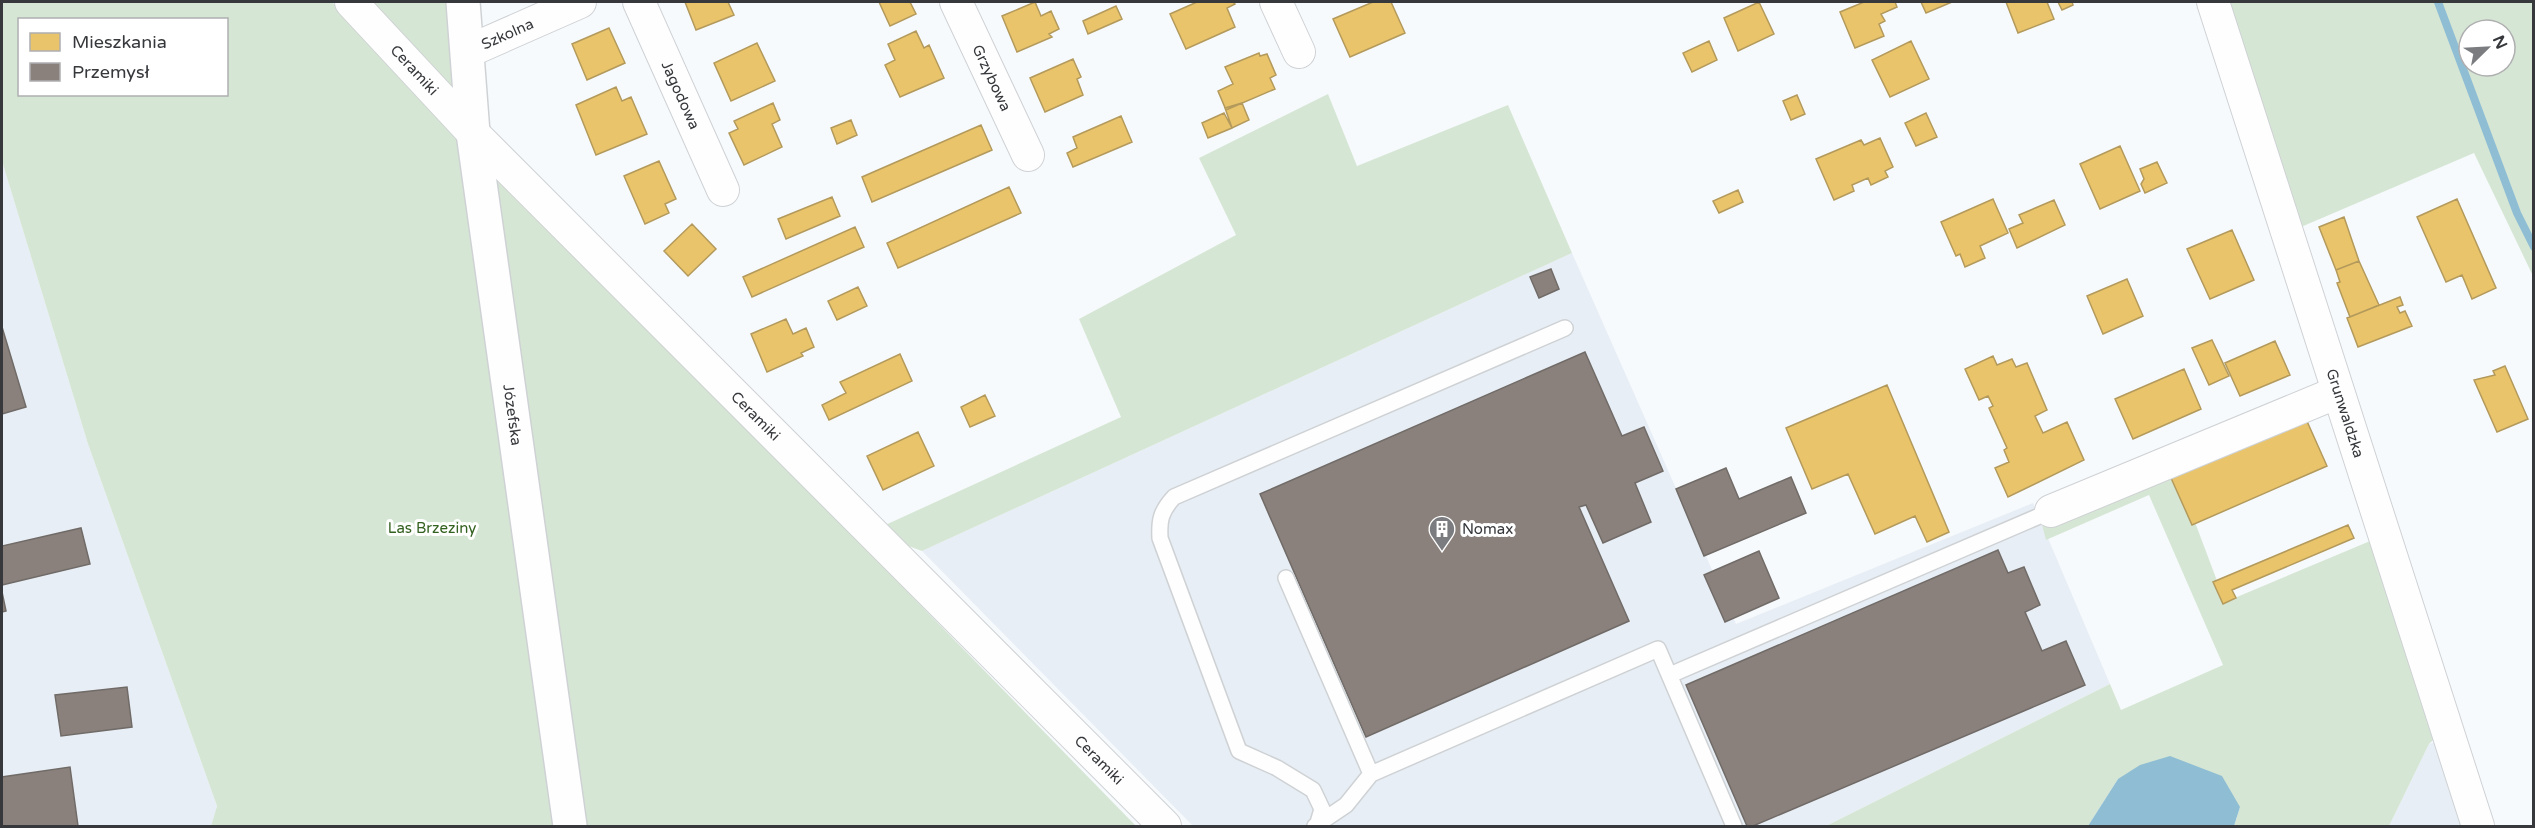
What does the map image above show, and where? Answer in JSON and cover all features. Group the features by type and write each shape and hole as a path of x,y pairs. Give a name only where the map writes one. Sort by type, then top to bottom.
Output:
{"street":[{"name":"Ceramiki","path":"351,2 473,133 1165,826"},
{"name":"Józefska","path":"463,2 469,51 473,133 570,826"},
{"name":"Szkolna","path":"469,51 580,2"},
{"name":"Jagodowa","path":"639,2 723,190"},
{"name":"Grzybowa","path":"956,2 1028,155"},
{"path":"1275,2 1299,52"},
{"name":"Grunwaldzka","path":"2213,2 2478,826"},
{"path":"2051,511 2338,392"}],"lane":[{"path":"1316,826 1322,809 1313,790 1277,768 1239,751 1160,538 1159,520 1174,497 1564,328"},
{"path":"1670,675 2051,511"},
{"path":"1286,578 1371,774"},
{"path":"1316,826 1346,805 1371,774 1659,649 1734,826"}],"shaded area":[{"path":"2,161 88,444 217,806 211,826 2,826"},
{"path":"1572,253 1736,624 2033,503 2110,684 1826,826 1193,826 922,551"},
{"path":"2462,734 2491,826 2389,826 2429,744"}],"green space":[{"name":"Las Brzeziny","path":"2,2 332,2 1136,826 211,826 217,806 88,444 2,161"},
{"path":"357,2 462,2 473,133"},
{"path":"2213,2 2533,2 2533,276 2474,153 2287,233"},
{"path":"1328,94 1357,166 1508,105 1572,253 922,551 870,532 1121,417 1079,319 1236,235 1199,158"},
{"path":"2172,461 2225,602 2394,531 2455,720 2429,744 2389,826 2234,826 2240,807 2118,779 2088,826 1826,826 2110,684 2121,710 2223,665 2149,495 2046,540 2040,517"}],"water":[{"path":"2170,756 2222,776 2240,807 2234,826 2088,826 2118,779 2140,765"}],"building: Mieszkania":[{"path":"685,2 728,2 734,15 696,30"},
{"path":"879,2 910,2 916,14 890,26"},
{"path":"1035,2 1041,16 1051,11 1059,29 1049,34 1052,37 1017,52 1002,16"},
{"path":"1197,2 1233,2 1235,4 1227,8 1235,27 1186,49 1170,14"},
{"path":"1373,2 1391,2 1405,33 1350,57 1333,19"},
{"path":"1759,2 1774,34 1738,51 1724,18"},
{"path":"1864,2 1895,2 1897,7 1881,14 1885,21 1879,24 1884,36 1855,48 1840,12"},
{"path":"1921,2 1952,2 1926,13"},
{"path":"2006,2 2047,2 2054,19 2018,33"},
{"path":"2058,2 2072,2 2073,5 2062,10"},
{"path":"1116,6 1122,19 1088,34 1083,21"},
{"path":"609,28 625,63 587,80 572,44"},
{"path":"916,31 924,48 929,45 944,78 900,97 885,65 895,60 888,44"},
{"path":"1709,41 1717,60 1692,72 1683,53"},
{"path":"1911,41 1929,79 1890,97 1872,60"},
{"path":"757,43 775,81 731,101 714,63"},
{"path":"1259,53 1260,56 1267,54 1276,75 1270,78 1275,89 1226,110 1218,91 1233,84 1225,67"},
{"path":"1073,59 1081,77 1077,79 1083,95 1045,112 1030,78"},
{"path":"616,87 622,101 631,97 647,134 596,155 576,105"},
{"path":"1797,95 1805,114 1791,120 1783,101"},
{"path":"773,103 780,120 772,124 782,147 744,165 729,133 738,129 734,121"},
{"path":"1242,103 1249,120 1232,128 1225,108"},
{"path":"1224,113 1232,128 1208,138 1202,123"},
{"path":"1926,113 1937,137 1916,146 1905,123"},
{"path":"1121,116 1132,142 1073,167 1067,153 1077,148 1073,137"},
{"path":"851,120 857,135 837,144 831,128"},
{"path":"981,125 992,150 872,202 862,177"},
{"path":"1880,138 1893,167 1885,171 1888,177 1871,185 1868,178 1852,185 1854,191 1834,200 1816,159 1861,140 1864,145"},
{"path":"2120,146 2140,191 2100,209 2080,164"},
{"path":"659,161 676,199 665,204 669,213 645,224 624,176"},
{"path":"2157,162 2167,183 2145,193 2141,184 2144,179 2140,169"},
{"path":"1009,187 1021,213 898,268 887,243"},
{"path":"1738,190 1743,202 1719,213 1713,201"},
{"path":"832,197 840,216 786,239 778,219"},
{"path":"1993,199 2008,233 1980,246 1985,258 1965,267 1960,254 1956,256 1941,222"},
{"path":"2457,199 2496,288 2472,299 2462,275 2446,282 2417,217"},
{"path":"2054,200 2065,225 2017,248 2009,229 2023,223 2019,215"},
{"path":"2344,217 2359,261 2336,270 2319,227"},
{"path":"692,224 716,249 688,276 664,251"},
{"path":"855,227 864,247 752,297 743,277"},
{"path":"2232,230 2254,280 2210,299 2187,249"},
{"path":"2359,261 2379,305 2350,317 2337,283 2340,282 2336,270"},
{"path":"2127,279 2143,316 2103,334 2087,296"},
{"path":"858,287 867,306 837,320 828,301"},
{"path":"2400,297 2403,305 2397,307 2400,313 2405,311 2412,326 2358,347 2347,318"},
{"path":"786,319 793,334 806,328 814,347 801,353 803,356 767,372 751,334"},
{"path":"2212,340 2229,376 2209,385 2192,348"},
{"path":"2275,341 2290,375 2240,396 2225,363"},
{"path":"900,354 912,381 829,420 822,405 846,393 840,382"},
{"path":"1993,356 1997,365 2012,359 2016,367 2027,363 2047,410 2035,416 2043,433 2067,422 2084,460 2008,497 1995,468 2009,462 2004,450 2007,448 1989,408 1993,406 1988,396 1979,400 1965,369"},
{"path":"2505,366 2528,419 2497,432 2474,380 2495,375 2493,371"},
{"path":"2184,369 2201,409 2133,439 2115,399"},
{"path":"1887,385 1949,532 1927,542 1915,516 1875,534 1848,474 1812,489 1786,428"},
{"path":"985,395 995,416 970,427 961,407"},
{"path":"2306,419 2327,466 2192,525 2171,478"},
{"path":"918,432 934,466 883,490 867,456"},
{"path":"2348,525 2354,538 2232,590 2236,598 2223,604 2213,582"}],"building: Przemysł":[{"path":"1551,269 1559,289 1539,298 1530,277"},
{"path":"2,327 26,407 2,414"},
{"name":"Nomax","path":"1585,352 1622,436 1644,427 1663,471 1635,483 1651,522 1603,543 1586,505 1579,507 1629,621 1366,737 1260,494"},
{"path":"1726,468 1739,499 1791,477 1806,513 1704,556 1676,489"},
{"path":"81,528 90,564 2,585 2,546"},
{"path":"1998,550 2008,573 2024,567 2040,605 2025,612 2042,651 2066,641 2085,685 1753,826 1747,826 1686,685"},
{"path":"1759,551 1779,598 1725,622 1704,575"},
{"path":"2,592 6,611 2,612"},
{"path":"127,687 132,727 61,736 55,695"},
{"path":"70,767 78,826 2,826 2,777"}],"waterway":[{"path":"2438,2 2517,213 2534,247"}],"place":[{"name":"Nomax","path":"1442,552"}]}
